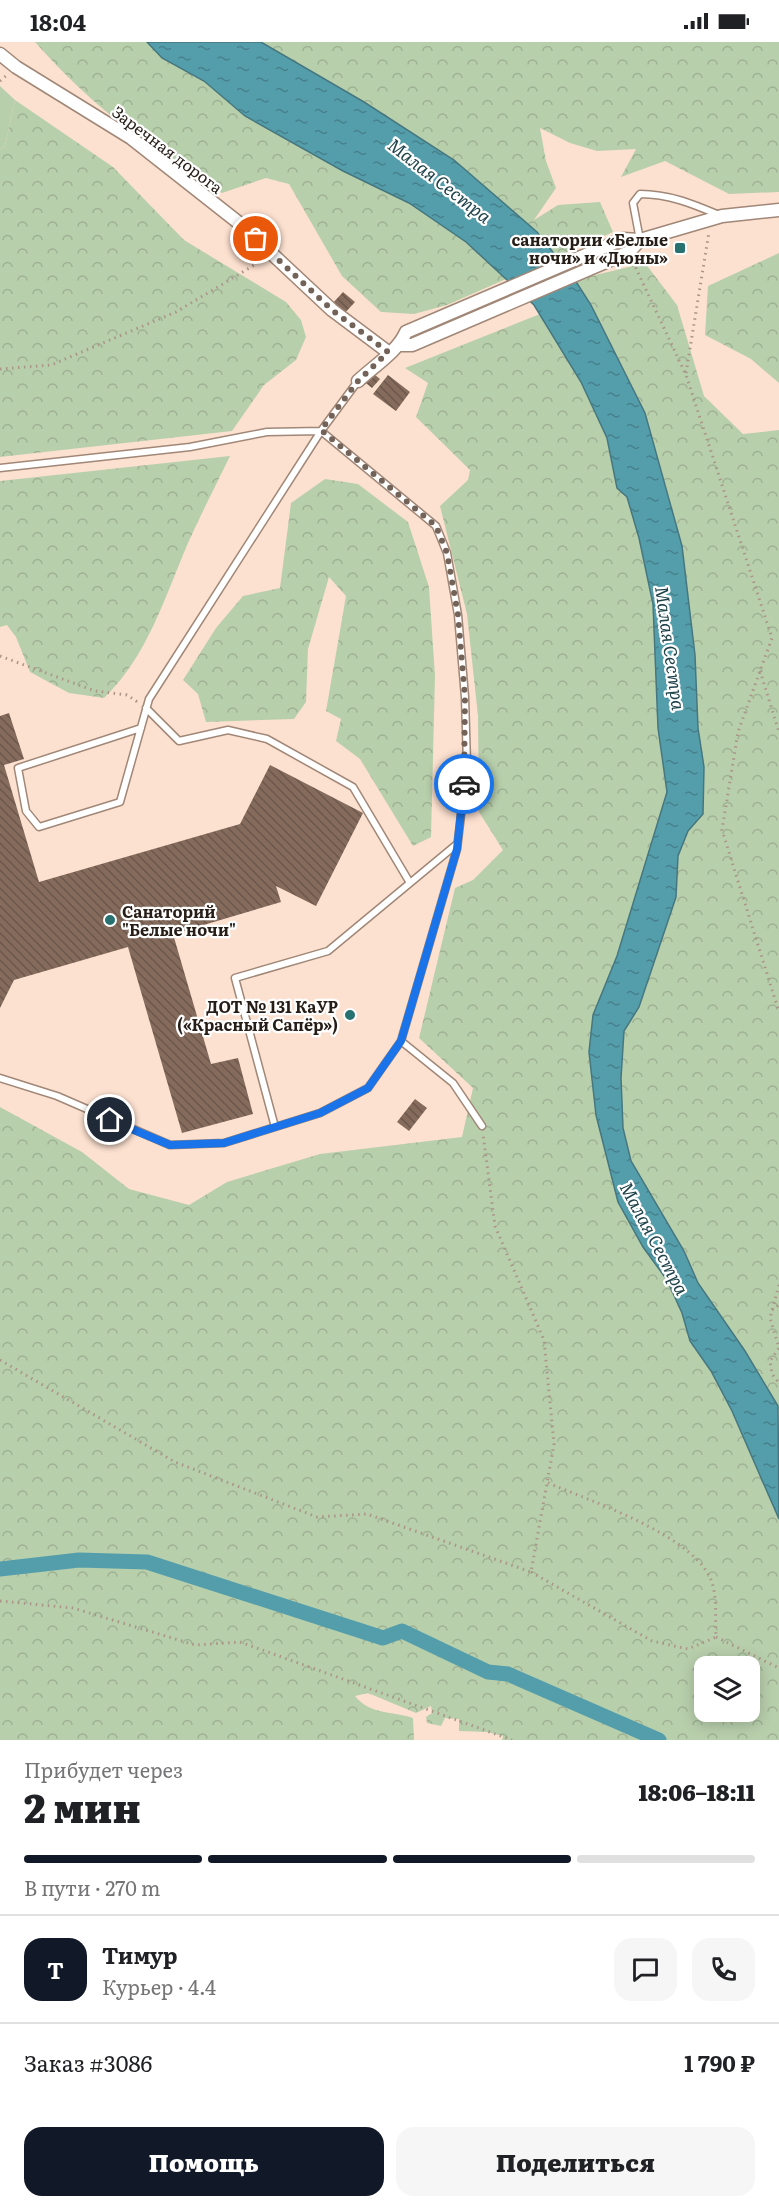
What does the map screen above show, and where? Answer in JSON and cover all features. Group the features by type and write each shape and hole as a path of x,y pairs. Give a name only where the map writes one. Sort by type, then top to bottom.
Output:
{"street":[{"name":"Заречная дорога","path":"0,54 16,67 131,138 239,223 332,310 388,352"},
{"path":"406,345 406,332 623,239 640,240 717,218 779,210"},
{"path":"358,381 388,352 629,252 640,240"}],"lane":[{"path":"640,240 633,203 640,194 659,194 678,199 717,218"},
{"path":"141,728 18,768 26,811 39,827 120,802 141,728 148,699 321,430 358,381"},
{"path":"0,468 190,447 267,432 321,430 436,526 447,553 458,615 465,697 467,764 457,844 401,1041 368,1088 320,1113 224,1143 170,1145 57,1096 0,1078"},
{"path":"146,708 179,741 228,730 267,739 353,787 410,883"},
{"path":"275,1127 235,978 328,951 457,844"},
{"path":"401,1041 453,1083 482,1126"}],"path":[{"path":"686,375 717,218"},
{"path":"629,252 686,375 772,638 738,732 722,830 779,1012"},
{"path":"0,369 51,365 176,312 272,255"},
{"path":"0,656 95,691 127,695 146,708"},
{"path":"760,671 779,732"},
{"path":"772,989 779,994"},
{"path":"482,1126 495,1226 544,1340 554,1444 531,1572"},
{"path":"779,1285 770,1311 772,1330 779,1348 770,1361 772,1374 779,1383"},
{"path":"770,1311 779,1305"},
{"path":"0,1360 175,1462 317,1517 367,1514 531,1572 652,1641 688,1649 716,1637 779,1668"},
{"path":"546,1482 662,1532 694,1555 713,1584 716,1637"},
{"path":"0,1600 73,1608 195,1645 240,1642 512,1740"}],"green space":[{"path":"35,42 779,42 779,192 729,194 665,161 621,177 636,149 597,151 570,143 540,128 546,161 556,188 534,220 558,205 600,202 613,232 447,305 414,314 381,312 342,276 289,184 266,178 222,193 170,159 100,107"},
{"path":"0,86 15,100 5,146 0,150"},
{"path":"15,100 113,167 184,240 286,302 301,320 306,337 296,360 264,385 232,431 0,457 0,150 5,146"},
{"path":"779,253 779,383 751,359 705,335 708,286"},
{"path":"645,263 677,305 704,396 743,434 779,430 779,1410 745,1351 698,1283 684,1251 631,1161 623,1128 621,1078 624,1031 639,1007 676,897 678,856 688,831 703,814 704,767 698,728 695,655 682,546 645,413 591,305 575,280"},
{"path":"540,314 581,382 607,438 617,488 627,497 639,538 653,604 658,728 667,792 617,956 593,1015 589,1053 596,1115 618,1202 643,1247 667,1280 682,1313 690,1341 711,1371 732,1411 779,1519 779,1740 502,1740 503,1736 487,1732 459,1731 459,1719 445,1718 441,1726 427,1723 426,1717 432,1713 431,1706 416,1713 368,1693 355,1696 374,1709 413,1718 414,1740 0,1740 0,1107 82,1152 129,1189 189,1205 227,1182 320,1154 462,1137 473,1088 419,1038 455,888 473,880 503,850 479,812 478,716 467,614 440,506 468,480 470,470 416,417 428,383 405,368"},
{"path":"230,456 193,532 154,625 119,682 104,698 69,693 30,672 16,637 7,625 0,627 0,481"},
{"path":"325,479 358,484 408,522 429,587 435,676 431,837 413,846 360,759 336,741 341,719 326,711 346,596 329,577 308,649 306,702 294,719 206,722 198,694 183,680 216,628 243,596 280,588 291,503"}],"water":[{"name":"Малая Сестра","path":"147,42 261,42 364,102 454,160 537,232 575,280 591,305 645,413 682,546 695,655 698,728 704,767 703,814 688,831 678,856 676,897 639,1007 624,1031 621,1078 623,1128 631,1161 684,1251 698,1283 745,1351 778,1406 779,1519 732,1411 711,1371 690,1341 682,1313 667,1280 643,1247 618,1202 596,1115 589,1052 593,1015 617,956 667,792 658,728 653,604 639,538 627,497 617,488 607,438 581,382 534,305 466,242 409,203 343,171 245,116 204,81 162,58"}],"building":[{"path":"343,292 355,302 343,315 332,304"},
{"path":"370,371 380,379 372,388 362,380"},
{"path":"388,375 410,392 396,411 373,394"},
{"name":"Санаторий \"Белые ночи\"","path":"9,713 24,759 4,765 39,882 240,824 270,765 363,813 316,906 276,886 281,902 173,934 211,1064 238,1058 253,1114 182,1133 128,947 14,980 0,1008 0,716"},
{"path":"415,1099 427,1108 409,1131 397,1122"}],"waterway":[{"path":"0,1569 79,1560 147,1562 383,1638 402,1631 488,1672 508,1674 659,1740"}],"way so far":[{"path":"256,239 332,310 388,352 358,381 321,430 436,526 447,553 458,615 465,697 467,764 464,784"}],"place":[{"name":"санатории «Белые ночи» и «Дюны»","path":"680,248"},
{"name":"Санаторий \"Белые ночи\"","path":"110,920"},
{"name":"ДОТ № 131 КаУР («Красный Сапёр»)","path":"350,1015"}],"route":[{"path":"110,1120 170,1145 224,1143 320,1113 368,1088 401,1041 457,849 464,784"}]}
